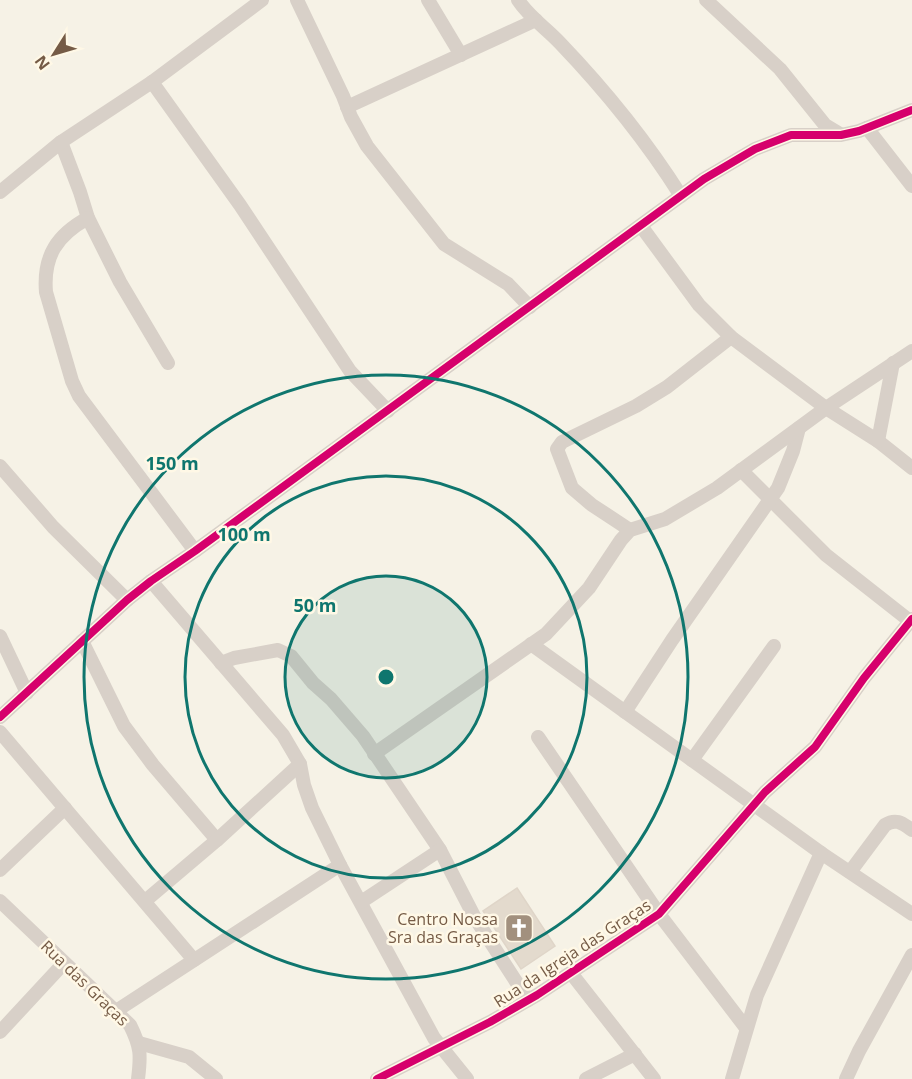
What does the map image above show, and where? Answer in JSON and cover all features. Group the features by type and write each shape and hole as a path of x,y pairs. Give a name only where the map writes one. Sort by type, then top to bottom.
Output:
{"street":[{"path":"0,192 61,142 152,82 262,0"},
{"path":"297,0 359,134 367,146 444,244 508,284 530,307"},
{"path":"428,0 461,55"},
{"path":"518,0 526,12 560,43 646,144 681,196"},
{"path":"706,0 780,69 825,125 841,135"},
{"path":"347,107 536,20"},
{"path":"152,82 240,205 350,371 388,411"},
{"path":"0,717 151,580 195,551 705,179 756,149 791,135 841,135 867,128 912,110"},
{"path":"867,128 912,186"},
{"path":"61,142 88,218 120,282 168,363"},
{"path":"88,218 60,239 51,252 44,277 46,292 69,371 79,396 195,551"},
{"path":"641,226 699,305 731,337 826,408 878,441 912,468"},
{"path":"630,530 592,506 572,488 557,449 562,442 636,406 667,387 731,337"},
{"path":"374,754 546,634 589,588 630,530 665,519 717,488 826,408 912,351"},
{"path":"878,441 893,363"},
{"path":"626,712 672,640 770,499 785,473 799,428"},
{"path":"0,466 52,527 127,600"},
{"path":"741,470 826,555 909,626"},
{"path":"151,580 283,735 300,764 312,808 340,865 434,1038 467,1079"},
{"name":"Rua da Igreja das Graças","path":"382,1078 528,1000 659,914 765,792 815,747 864,678 909,626"},
{"path":"0,636 27,693"},
{"path":"82,641 124,726 153,765 217,840"},
{"path":"531,644 821,853 912,914"},
{"path":"692,760 774,646"},
{"path":"221,663 274,650 291,656 363,736 440,850 475,918 528,1000"},
{"path":"0,732 194,960"},
{"path":"538,737 659,914 746,1028"},
{"path":"145,901 217,840 300,764"},
{"path":"0,870 65,808"},
{"path":"850,873 885,825 891,821 900,822 912,830"},
{"path":"361,902 440,850"},
{"path":"732,1079 757,995 821,853"},
{"path":"116,1011 340,865"},
{"name":"Rua das Graças","path":"2,905 130,1025 141,1057 138,1079"},
{"path":"846,1079 912,956"},
{"path":"0,1032 64,963"},
{"path":"571,973 654,1079"},
{"path":"138,1043 189,1057 216,1079"},
{"path":"586,1079 635,1054"}],"building":[{"name":"Centro Nossa Sra das Graças","path":"517,888 555,946 521,969 483,911"}],"cycle path":[{"path":"0,717 127,600 151,581 704,179 755,149 791,135 841,135 859,131 912,110"},
{"path":"377,1079 490,1022 537,995 659,914 765,792 815,747 864,678 912,619"}],"place":[{"name":"Centro Nossa Sra das Graças","path":"519,928"}]}
